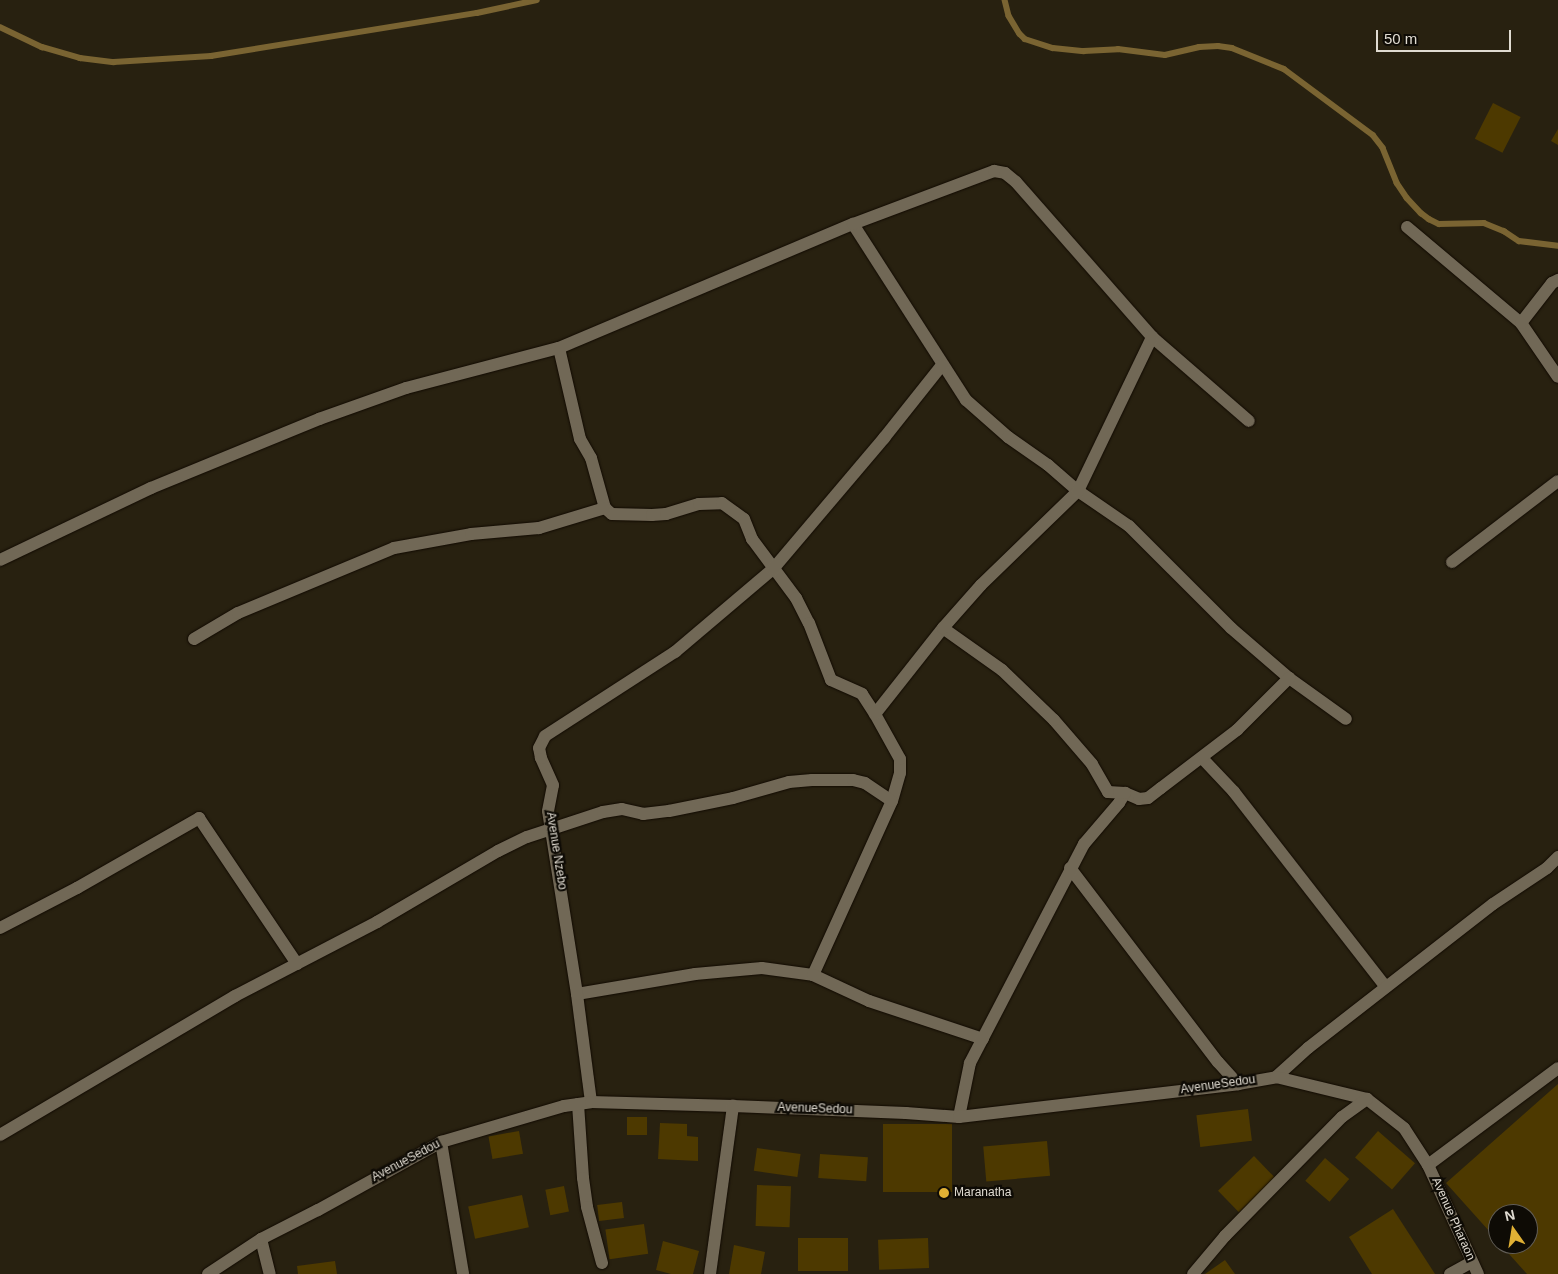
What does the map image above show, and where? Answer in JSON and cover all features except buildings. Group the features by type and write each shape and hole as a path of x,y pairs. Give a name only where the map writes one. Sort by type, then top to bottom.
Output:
{"street":[{"path":"0,560 151,488 319,419 406,388 559,348 853,224 994,171 1005,172 1152,337 1249,421"},
{"path":"853,224 966,400 1008,437 1048,465 1078,491 1129,526 1231,628 1289,678 1346,719"},
{"path":"1407,227 1521,323 1558,377"},
{"path":"1521,323 1552,283 1558,280"},
{"path":"875,714 943,628 982,585 1078,491 1152,337"},
{"path":"559,348 580,439 591,458 605,508 612,514 652,515 666,514 699,504 722,502 744,519 752,539 800,606 831,680 862,694 900,759 900,773 892,801 813,975"},
{"name":"Avenue Nzebo","path":"592,1102 548,811 553,785 541,758 539,748 545,736 675,652 773,569 884,438 942,365"},
{"path":"1452,562 1558,481"},
{"path":"194,639 238,612 394,548 471,534 539,528 605,508"},
{"path":"943,628 1002,670 1054,720 1092,764 1108,792 1125,793 1139,799 1148,798 1237,730 1289,678"},
{"path":"1202,758 1234,792 1386,987"},
{"path":"0,1135 235,996 377,922 498,851 527,837 603,812 622,809 643,814 669,811 724,800 789,782 853,780 865,783 892,801"},
{"path":"959,1117 970,1063 1070,868 1084,844 1119,803 1125,793"},
{"path":"0,928 77,888 199,818 297,964"},
{"path":"1276,1077 1308,1048 1493,904 1547,868 1558,856"},
{"path":"1070,868 1218,1062 1238,1084"},
{"path":"577,994 695,974 762,968 813,975 869,1001 983,1039"},
{"path":"1428,1165 1558,1068"},
{"name":"AvenueSedou","path":"208,1274 261,1239 318,1210 441,1142 503,1122 592,1102 906,1113 959,1117 1238,1084 1276,1077 1366,1099 1404,1128 1428,1165"},
{"path":"1193,1274 1225,1236 1342,1117 1366,1099"},
{"path":"578,1104 584,1188 594,1238 602,1263"},
{"path":"710,1274 733,1106"},
{"path":"441,1142 463,1274"},
{"name":"Avenue Pharaon","path":"1428,1165 1478,1274"},
{"path":"261,1239 270,1274"},
{"path":"1450,1274 1472,1262"}],"waterway":[{"path":"0,27 42,47 80,58 114,62 211,56 477,13 537,0"},
{"path":"1005,0 1009,16 1020,34 1025,39 1053,48 1084,51 1118,49 1165,55 1199,47 1218,46 1232,48 1284,69 1373,135 1383,148 1397,183 1407,198 1429,219 1439,224 1484,223 1504,231 1519,241 1558,246"}],"place":[{"name":"Maranatha","path":"944,1193"}]}
